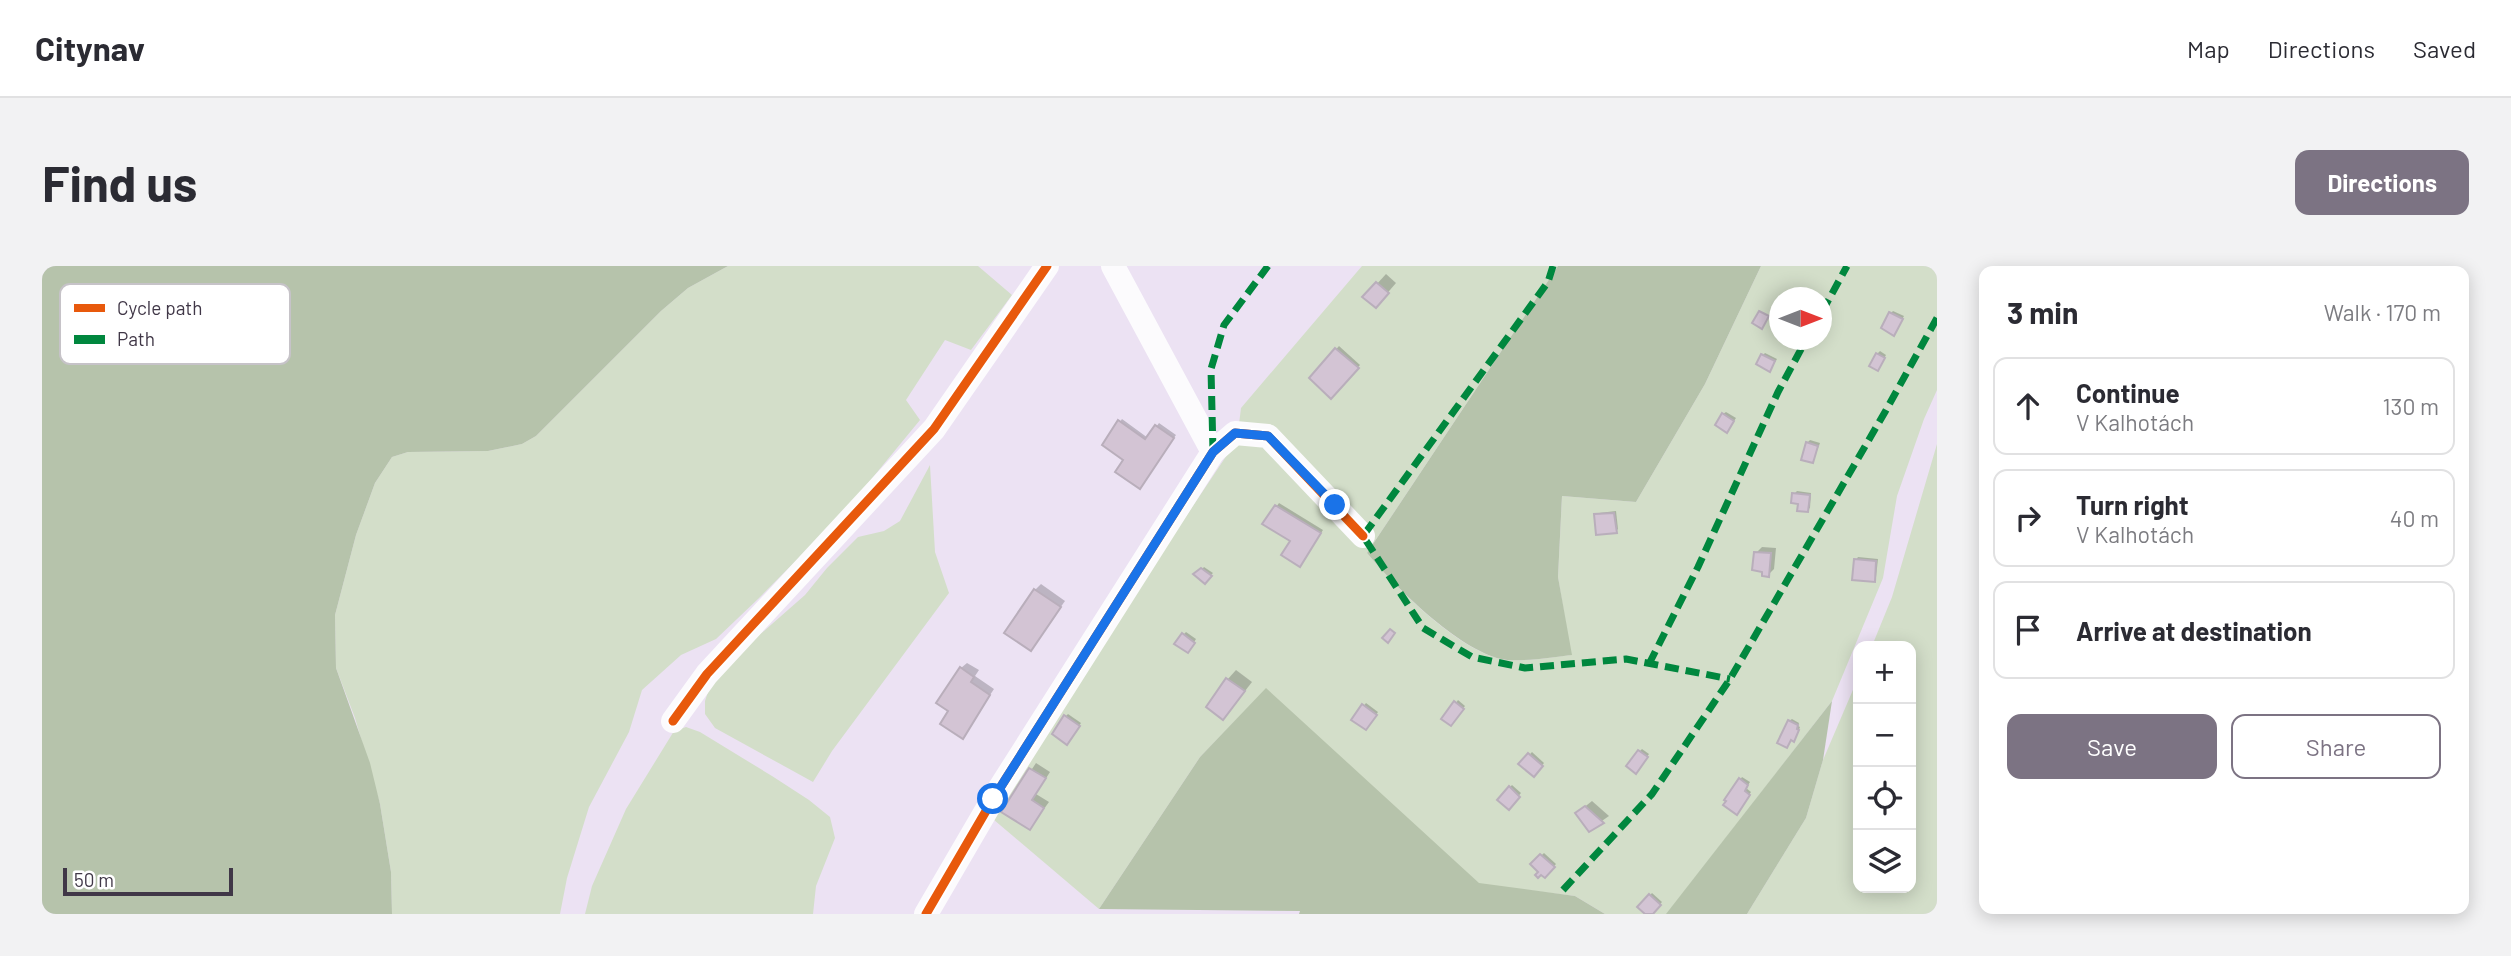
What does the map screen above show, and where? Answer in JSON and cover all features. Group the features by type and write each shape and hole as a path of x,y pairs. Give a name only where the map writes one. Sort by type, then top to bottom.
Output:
{"street":[{"path":"673,721 707,674 934,429 1047,266"},
{"path":"1113,266 1213,452"},
{"path":"926,914 993,799 1213,452 1235,433 1268,436 1363,536"}],"green space":[{"path":"42,266 728,266 688,288 661,311 536,436 522,444 488,451 408,452 392,457 375,483 356,535 335,615 336,668 370,763 380,804 391,872 392,914 42,914"},
{"path":"728,266 978,266 1012,295 971,350 945,340 906,400 920,420 846,510 716,639 681,655 642,690 629,732 589,807 567,878 560,914 392,914 391,872 380,804 355,718 336,668 335,615 356,535 375,483 392,457 408,452 488,451 522,444 536,436 661,311 688,288"},
{"path":"1362,266 1558,266 1367,553 1428,615 1484,653 1501,659 1516,660 1571,655 1558,577 1562,496 1636,502 1705,384 1761,266 1937,266 1937,390 1897,496 1883,578 1857,641 1853,641 1853,650 1832,701 1667,914 1605,914 1575,896 1479,884 1266,689 1200,757 1099,909 987,814 1237,440 1241,408"},
{"path":"1558,266 1761,266 1705,384 1636,502 1562,496 1558,577 1572,655 1508,660 1484,653 1447,630 1394,583 1367,553"},
{"path":"1937,444 1937,914 1747,914 1806,818 1823,760 1853,690 1853,893 1916,893 1916,641 1874,641 1892,597"},
{"path":"930,465 935,552 949,593 832,751 813,782 715,728 705,714 705,701 710,686 732,655 805,595 858,537 884,531 900,521"},
{"path":"1266,688 1479,883 1575,896 1605,914 1299,914 1300,911 1099,909 1200,757"},
{"path":"1832,701 1823,760 1806,818 1747,914 1666,914"},
{"path":"686,727 700,732 772,776 830,817 835,838 816,886 813,914 585,914 592,886 626,809 674,731"}],"building":[{"path":"1376,282 1389,293 1376,308 1362,297"},
{"path":"1759,311 1769,316 1762,329 1752,323"},
{"path":"1889,312 1903,319 1894,336 1881,328"},
{"path":"1335,348 1359,368 1331,399 1309,378"},
{"path":"1876,353 1885,358 1878,371 1869,366"},
{"path":"1761,354 1775,361 1770,372 1756,364"},
{"path":"1722,413 1734,421 1727,433 1715,425"},
{"path":"1118,420 1145,439 1155,425 1174,438 1140,489 1115,472 1123,460 1102,445"},
{"path":"1806,442 1818,446 1813,463 1801,460"},
{"path":"1792,493 1810,495 1808,512 1797,511 1798,504 1791,503"},
{"path":"1275,505 1321,533 1300,567 1281,555 1290,541 1262,524"},
{"path":"1614,513 1617,533 1596,535 1594,514"},
{"path":"1754,552 1771,553 1769,577 1752,570"},
{"path":"1854,559 1876,561 1875,582 1852,580"},
{"path":"1201,568 1212,576 1205,584 1193,574"},
{"path":"1034,589 1061,607 1031,651 1004,633"},
{"path":"1390,629 1395,633 1388,643 1382,638"},
{"path":"1182,633 1195,643 1188,653 1174,644"},
{"path":"960,667 974,677 971,682 990,695 963,739 940,724 948,711 936,703"},
{"path":"1226,678 1245,691 1223,720 1206,707"},
{"path":"1454,701 1464,709 1451,726 1441,719"},
{"path":"1362,704 1377,715 1366,730 1351,720"},
{"path":"1064,715 1080,726 1067,745 1052,734"},
{"path":"1788,720 1798,725 1799,730 1794,742 1791,740 1787,748 1777,743"},
{"path":"1638,750 1648,757 1636,774 1626,766"},
{"path":"1528,753 1543,766 1534,777 1518,764"},
{"path":"1029,768 1046,778 1032,800 1044,808 1030,830 1001,812"},
{"path":"1739,778 1748,785 1745,791 1750,795 1737,815 1723,805"},
{"path":"1509,786 1520,797 1509,810 1497,800"},
{"path":"1585,806 1604,823 1589,832 1575,813"},
{"path":"1540,854 1555,867 1545,878 1541,875 1538,878 1535,875 1538,872 1530,864"},
{"path":"1649,894 1661,905 1653,914 1645,914 1637,907"}],"marked path":[{"path":"1213,452 1211,369 1224,325 1268,266"},
{"path":"1553,266 1548,282 1363,536 1423,628 1472,657 1525,668 1626,659 1730,679"},
{"path":"1832,294 1847,266"},
{"path":"1563,890 1652,794 1730,679 1937,318"},
{"path":"1649,664 1698,567 1778,392 1801,350"}],"cycle path":[{"path":"673,721 707,674 934,429 1047,266"},
{"path":"926,914 993,799 1213,452 1235,433 1268,436 1363,536"}],"route":[{"path":"993,799 1213,452 1235,433 1268,436 1335,505"}]}
